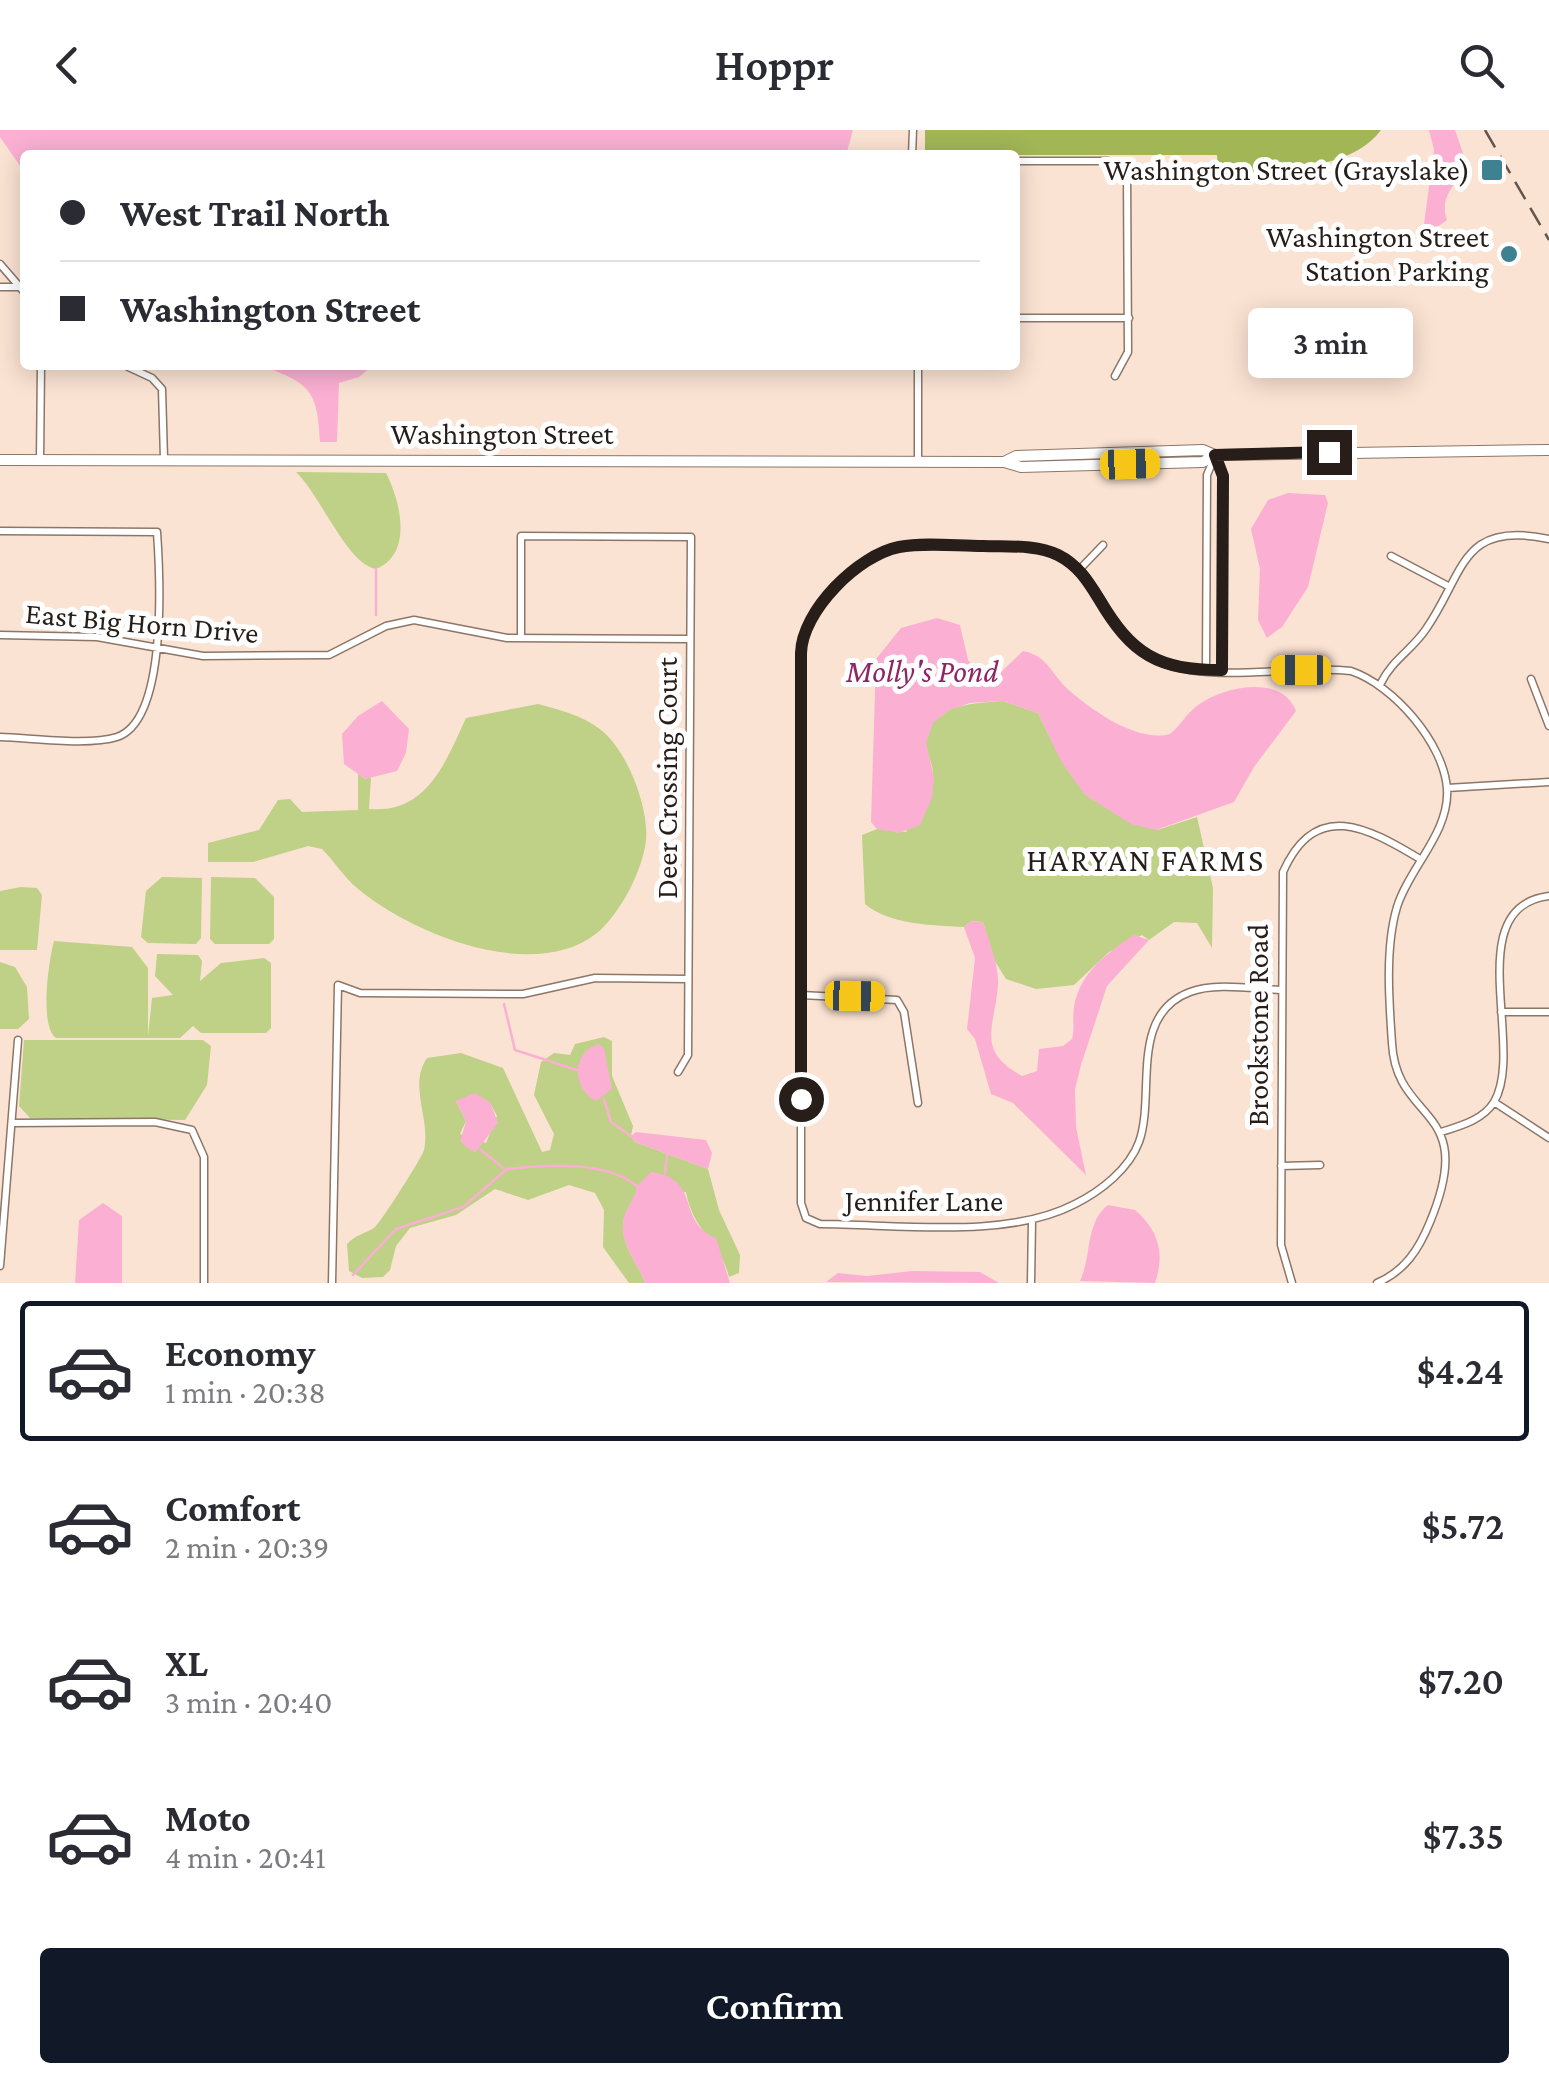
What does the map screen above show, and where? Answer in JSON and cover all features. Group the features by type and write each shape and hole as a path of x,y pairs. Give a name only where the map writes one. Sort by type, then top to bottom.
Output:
{"main road":[{"name":"Washington Street","path":"0,460 1004,462 1016,456 1203,450 1215,455 1549,450"}],"street":[{"path":"1020,161 1108,160 1127,172 1128,352 1115,376"},
{"path":"0,264 20,288"},
{"path":"1020,318 1129,318"},
{"path":"40,460 41,370"},
{"path":"135,370 152,378 162,389 164,458"},
{"path":"918,370 918,461"},
{"path":"1214,670 1206,476 1215,455"},
{"path":"1214,670 1223,476 1215,455"},
{"path":"0,531 156,532 160,628 142,711 121,735 0,737"},
{"name":"Deer Crossing Court","path":"522,638 521,536 691,537 688,1055 678,1072"},
{"path":"1381,683 1395,658 1427,628 1462,561 1478,544 1506,536 1549,539"},
{"path":"1104,545 1079,570 1132,645 1168,666 1337,670 1381,683 1402,701 1438,762 1447,788 1442,819 1394,919 1392,1042 1401,1078 1441,1132 1446,1181 1425,1235 1398,1272 1377,1283"},
{"name":"Jennifer Lane","path":"1079,570 1060,556 1031,547 898,547 872,559 828,594 810,616 801,653 802,1212 812,1223 1032,1222 1076,1204 1110,1180 1132,1158 1142,1130 1150,1047 1157,1023 1170,1003 1200,989 1281,990"},
{"path":"1391,556 1448,586"},
{"name":"East Big Horn Drive","path":"0,634 76,635 203,656 317,657 345,650 386,626 414,620 442,622 490,637 690,639"},
{"path":"1530,679 1549,726"},
{"path":"1447,788 1549,782"},
{"name":"Brookstone Road","path":"1292,1283 1281,1245 1282,872 1306,838 1332,826 1364,827 1420,859"},
{"path":"1441,1132 1478,1118 1494,1102 1501,1078 1502,942 1507,924 1528,902 1549,896"},
{"path":"332,1283 334,1016 338,985 360,994 523,994 595,978 688,979"},
{"path":"801,995 898,1000 904,1012 918,1103"},
{"path":"1501,1012 1549,1012"},
{"path":"0,1266 18,1040"},
{"path":"1494,1102 1549,1138"},
{"path":"12,1123 164,1122 192,1130 203,1146 204,1157 204,1283"},
{"path":"1281,1166 1320,1165"},
{"path":"1031,1283 1032,1222"}],"green space":[{"path":"925,130 1381,130 1349,155 1328,162 1218,174 1217,155 1020,155 1020,150 925,150"},
{"path":"296,472 386,473 396,497 400,526 396,551 388,562 376,569 355,555"},
{"path":"1003,701 1038,713 1071,775 1094,799 1157,830 1197,817 1213,888 1212,948 1197,923 1174,922 1149,940 1142,935 1109,952 1074,985 1036,989 1006,979 993,958 983,922 971,921 964,927 912,923 865,904 862,835 877,829 906,832 932,781 926,742 934,720 954,708"},
{"path":"538,704 586,720 611,739 634,780 646,827 640,865 622,903 597,933 570,948 540,954 507,953 439,935 380,905 352,884 322,849 308,846 253,862 208,862 208,843 259,830 278,800 290,799 302,812 358,810 358,774 365,779 371,777 369,809 406,803 420,794 441,768 466,718"},
{"path":"162,877 202,878 201,938 196,944 148,943 141,937 146,891"},
{"path":"211,877 255,878 274,897 274,939 269,944 215,944 210,939"},
{"path":"37,888 42,895 37,950 0,950 0,891"},
{"path":"54,941 132,947 148,968 148,1036 152,998 173,995 155,976 157,954 198,955 202,961 200,981 221,963 264,958 271,963 271,1028 266,1033 201,1033 193,1026 180,1038 56,1038 47,1007"},
{"path":"0,962 15,967 27,987 29,1019 18,1029 0,1029"},
{"path":"604,1037 612,1041 612,1076 633,1126 631,1136 635,1142 708,1169 719,1210 740,1255 739,1273 729,1277 720,1254 695,1218 686,1192 640,1202 625,1215 625,1240 645,1283 629,1283 603,1247 604,1210 595,1193 569,1185 528,1200 495,1189 456,1215 410,1228 396,1246 390,1270 383,1277 362,1278 349,1271 347,1244 378,1224 424,1150 420,1080 427,1058 461,1053 503,1068 542,1152 550,1150 554,1134 534,1095 541,1062 554,1053 570,1055 575,1044","holes":["456,1101 490,1103 497,1116 486,1143 460,1134 466,1121"]},
{"path":"24,1040 203,1040 211,1046 207,1085 185,1120 30,1118 19,1106"}],"water":[{"path":"0,130 853,130 847,150 20,150 20,166 0,137"},
{"path":"1429,130 1455,130 1466,162 1447,196 1447,220 1433,230 1424,224 1434,150"},
{"path":"272,370 367,370 339,383 337,442 320,442 313,399 300,383"},
{"path":"1288,493 1325,495 1328,503 1308,587 1282,627 1267,638 1258,620 1260,569 1251,529 1268,500"},
{"name":"Molly's Pond","path":"937,618 960,625 968,660 985,679 997,676 1023,651 1032,653 1091,707 1144,734 1170,734 1198,705 1237,689 1266,688 1278,692 1289,699 1296,711 1254,767 1234,802 1156,830 1131,824 1085,795 1061,761 1038,713 1003,701 970,703 949,710 933,723 926,743 934,777 932,798 920,825 899,833 877,829 871,822 876,659 901,628"},
{"path":"382,701 409,729 406,753 397,771 365,779 344,764 342,734 358,716"},
{"path":"971,921 983,922 997,969 993,1047 1007,1066 1022,1076 1037,1071 1039,1049 1063,1046 1072,1039 1077,995 1096,965 1134,935 1149,940 1107,986 1081,1065 1075,1089 1076,1127 1086,1175 1013,1103 991,1094 975,1039 967,1029 975,958 964,927"},
{"path":"598,1044 604,1048 612,1089 596,1101 582,1088 578,1071 583,1055"},
{"path":"474,1093 490,1102 498,1123 475,1153 460,1142 466,1121 456,1101"},
{"path":"636,1132 706,1140 712,1153 708,1169 635,1142 631,1136"},
{"path":"651,1172 667,1176 684,1191 696,1222 716,1238 730,1283 645,1283 627,1246 623,1223 637,1186"},
{"path":"103,1203 122,1216 122,1283 75,1283 79,1220"},
{"path":"1108,1205 1135,1210 1155,1234 1159,1262 1155,1283 1080,1281 1092,1230"},
{"path":"912,1271 980,1272 999,1283 826,1282 838,1273 867,1276"}],"waterway":[{"path":"376,569 376,615"},
{"path":"504,1004 515,1050 577,1070"},
{"path":"604,1099 611,1122 631,1136"},
{"path":"481,1150 503,1168"},
{"path":"665,1174 667,1155"},
{"path":"353,1275 396,1229 463,1207 507,1169 592,1168 637,1186"}],"railway":[{"path":"1485,130 1549,240"}],"place":[{"name":"Washington Street (Grayslake)","path":"1492,170"},
{"name":"Washington Street Station Parking","path":"1509,254"}],"district":[{"name":"HARYAN FARMS","path":"1146,860"}],"route":[{"path":"801,1099 801,640 810,616 828,594 872,559 898,547 1031,547 1060,556 1079,570 1122,635 1155,660 1181,668 1222,670 1223,476 1215,455 1329,452"}]}
